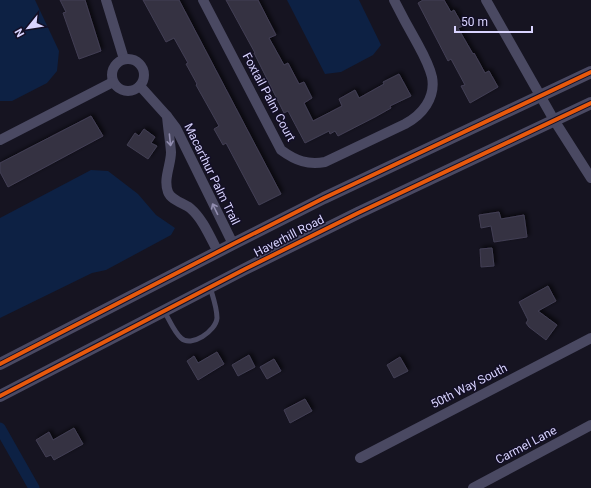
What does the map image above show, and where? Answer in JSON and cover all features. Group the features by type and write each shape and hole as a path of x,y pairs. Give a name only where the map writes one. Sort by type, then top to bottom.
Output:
{"street":[{"path":"106,0 124,59"},
{"name":"Foxtail Palm Court","path":"203,0 281,150 301,162 314,164 325,162 415,119 422,113 428,103 432,78 426,62 394,0"},
{"path":"486,0 554,120 591,178"},
{"path":"124,59 136,61 144,70 143,81 136,90 125,92 120,90 113,82 113,68 124,59"},
{"name":"Haverhill Road","path":"0,364 233,244 380,171 591,72"},
{"path":"0,140 113,82"},
{"name":"Macarthur Palm Trail","path":"140,86 176,128 233,244"},
{"name":"Haverhill Road","path":"0,396 210,287 358,213 591,103"},
{"name":"Macarthur Palm Trail","path":"167,116 171,154 166,187 169,194 189,207 196,214 218,252"},
{"name":"50th Way South","path":"360,458 591,338"},
{"name":"Carmel Lane","path":"473,488 591,425"}],"lane":[{"path":"164,311 180,337 184,340 192,340 202,336 213,328 217,319 210,287"}],"water":[{"path":"0,0 35,0 59,51 57,71 47,83 12,101 0,101"},
{"path":"287,0 359,0 381,45 373,55 341,72 325,74"},
{"path":"91,170 108,171 138,194 156,215 175,228 171,235 106,270 92,273 0,318 0,218"}],"building":[{"path":"60,0 85,0 101,51 79,59 63,13 66,12"},
{"path":"143,0 179,0 281,194 259,205 226,143 223,145 214,129 219,126 196,85 197,84 186,64 188,63 174,38 166,42"},
{"path":"226,0 258,0 276,35 269,38 284,65 288,63 299,84 304,82 312,98 304,103 313,121 342,106 339,99 355,90 359,98 384,84 383,82 399,74 411,96 390,106 391,108 338,136 335,131 330,134 329,131 305,143 288,111 284,113 255,53"},
{"path":"423,0 444,0 451,12 454,10 463,26 458,28 485,73 489,71 498,87 470,103 461,86 465,85 451,59 448,61 418,3"},
{"path":"91,116 103,136 8,187 0,172 0,163"},
{"path":"144,129 155,137 151,143 157,146 148,159 127,145 135,133 139,136"},
{"path":"499,212 501,219 524,215 527,237 494,242 491,226 481,228 479,215"},
{"path":"492,248 494,266 481,267 480,249"},
{"path":"548,286 556,301 538,311 557,325 546,340 526,323 528,320 519,302"},
{"path":"217,352 224,364 198,380 187,361 194,356 198,363"},
{"path":"249,355 255,367 238,376 232,365"},
{"path":"400,357 408,371 394,378 387,365"},
{"path":"274,359 281,371 267,379 260,367"},
{"path":"305,399 312,411 290,423 284,410"},
{"path":"74,428 83,444 54,460 51,455 46,457 36,440 49,432 53,440"}],"waterway":[{"path":"0,428 34,488"}],"cycle path":[{"path":"0,364 324,198 591,72"},
{"path":"0,396 245,269 358,213 591,103"}]}
